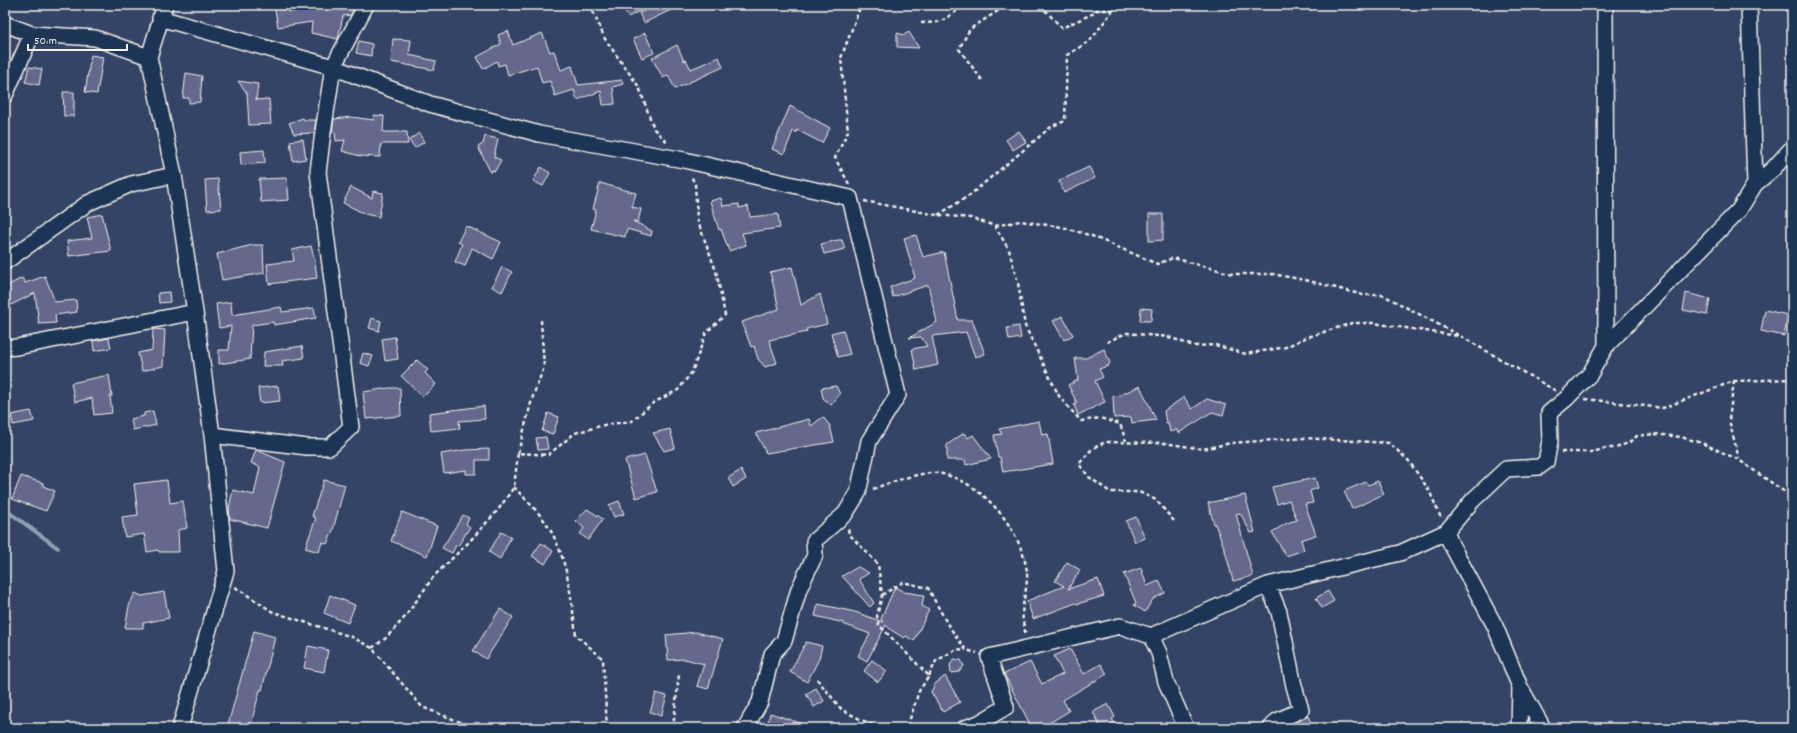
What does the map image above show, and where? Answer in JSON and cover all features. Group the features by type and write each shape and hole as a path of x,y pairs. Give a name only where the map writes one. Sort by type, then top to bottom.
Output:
{"street":[{"path":"212,435 307,448 330,447 350,427 318,172 334,67 365,7 364,5"},
{"path":"1605,5 1606,346"},
{"path":"1749,5 1755,184"},
{"path":"180,728 226,571 212,435 195,312 174,176 149,57 163,11 334,67 430,104 539,134 684,160 850,198 898,395 870,441 858,493 845,514 814,541 815,554 799,589 784,641 772,654 760,702 745,728"},
{"path":"5,24 32,34 95,38 149,57"},
{"path":"5,95 32,34"},
{"path":"965,728 979,723 1006,707 988,656 1029,648 1120,626 1151,636 1268,585 1400,553 1446,532 1473,500 1506,469 1539,466 1546,462 1550,441 1549,413 1568,398 1590,374 1606,346 1739,210 1755,184 1774,169 1792,148"},
{"path":"5,262 88,204 131,184 174,176"},
{"path":"5,348 18,348 195,312"},
{"path":"1446,532 1495,626 1520,687 1543,728"},
{"path":"1268,585 1279,612 1294,686 1301,710 1277,721 1271,728"},
{"path":"1151,636 1159,654 1166,682 1186,728"},
{"path":"1519,728 1520,687"}],"path":[{"path":"518,453 548,455 575,434 604,425 632,421 653,403 678,390 692,372 706,333 725,315 716,271 697,219 695,184 684,160 654,129 639,87 605,39 590,5"},
{"path":"861,5 841,58 848,132 835,158 849,182 850,198 937,215 971,218 995,226 1020,221 1062,227 1092,236 1157,264 1173,258 1233,274 1272,274 1305,280 1363,295 1383,295 1462,337 1568,398 1663,408 1734,381 1792,379"},
{"path":"921,23 940,22 966,5"},
{"path":"982,80 959,49 970,29 1007,5"},
{"path":"1040,5 1062,28 1094,13 1096,10 1113,10"},
{"path":"937,215 970,195 1052,126 1065,121 1067,55 1090,41 1113,10 1121,5"},
{"path":"995,226 1009,250 1018,283 1025,326 1060,398 1081,421 1100,418 1120,424 1126,441"},
{"path":"372,648 386,638 405,617 434,576 468,543 498,510 514,487 518,453 532,399 544,367 541,320"},
{"path":"1107,342 1126,333 1169,337 1193,346 1215,346 1246,354 1286,347 1305,338 1352,323 1373,323 1407,329 1438,332 1462,337"},
{"path":"1734,381 1729,420 1739,460"},
{"path":"1548,450 1593,452 1606,448 1616,448 1628,443 1637,436 1654,434 1681,437 1702,444 1739,460 1792,497"},
{"path":"1174,521 1156,500 1139,492 1110,492 1088,477 1079,464 1092,449 1105,442 1126,441 1164,443 1204,449 1231,443 1297,438 1334,438 1389,443 1408,460 1429,490 1446,532"},
{"path":"858,493 899,479 937,473 965,482 993,505 1012,527 1026,566 1026,596 1023,606 1024,625 1029,648"},
{"path":"514,487 546,523 558,546 568,578 576,635 603,658 606,728"},
{"path":"845,514 849,534 878,564 882,595 877,616 879,625 928,676"},
{"path":"226,571 231,584 273,612 352,637 372,648 422,707 465,724 468,728"},
{"path":"882,595 903,582 928,588 948,625 966,650"},
{"path":"907,728 919,691 936,661 957,649 988,656"},
{"path":"673,728 679,674"},
{"path":"817,679 842,710 878,728"}],"building":[{"path":"274,5 287,5 289,12 323,8 322,5 352,5 353,11 351,15 343,16 338,39 311,33 312,22 278,27"},
{"path":"622,5 651,5 628,17"},
{"path":"656,5 681,5 644,23 639,13"},
{"path":"508,31 513,45 542,33 550,52 554,51 561,70 572,66 578,85 622,80 623,84 613,87 615,104 603,105 601,91 577,100 574,90 555,96 550,81 542,83 537,66 508,75 505,64 498,66 497,61 483,69 477,57 501,44 498,35"},
{"path":"909,32 919,48 897,47 897,33 904,35"},
{"path":"645,33 654,53 642,58 633,39"},
{"path":"393,39 411,40 409,55 436,61 434,70 391,62"},
{"path":"359,41 372,44 371,56 356,53"},
{"path":"677,45 684,61 686,60 691,69 719,57 723,67 675,89 668,75 663,78 652,58"},
{"path":"91,55 103,57 97,94 85,92"},
{"path":"29,67 42,69 39,85 25,82"},
{"path":"186,73 202,76 200,102 189,103 189,98 183,98"},
{"path":"238,81 258,84 256,100 269,99 271,124 249,125 247,93"},
{"path":"63,92 74,92 74,116 64,116"},
{"path":"790,106 830,128 822,143 797,130 796,133 793,131 784,154 772,149"},
{"path":"374,115 384,116 383,132 407,132 408,144 381,144 380,157 360,156 342,151 345,140 336,141 335,132 332,133 334,119 351,117 374,120"},
{"path":"303,118 304,120 316,120 314,133 294,134 289,123"},
{"path":"1019,131 1026,142 1013,150 1006,140"},
{"path":"419,133 424,142 415,148 409,140"},
{"path":"485,136 498,139 494,157 501,160 495,171 492,170 491,173 478,147 483,144"},
{"path":"303,139 306,159 293,161 290,141"},
{"path":"264,150 265,163 241,165 240,152"},
{"path":"541,167 550,173 543,186 533,181"},
{"path":"1089,167 1095,178 1064,193 1059,181"},
{"path":"287,178 289,200 261,202 259,179"},
{"path":"218,179 221,209 207,210 205,180"},
{"path":"600,183 636,193 632,207 641,209 638,222 633,221 652,231 651,236 627,229 625,237 591,229 596,210 593,209"},
{"path":"351,187 372,198 373,191 383,193 379,217 365,214 343,203"},
{"path":"721,198 723,206 739,204 739,208 748,206 750,217 778,214 780,228 742,233 746,245 729,251 721,229 719,230 710,201"},
{"path":"102,214 111,251 69,256 67,241 92,238 87,217"},
{"path":"1149,214 1163,214 1163,240 1149,241"},
{"path":"466,226 501,242 493,259 472,248 465,266 455,262 462,244 458,242"},
{"path":"916,235 923,257 944,252 958,320 972,320 985,354 975,357 966,332 932,336 938,365 916,370 912,349 927,346 921,337 909,338 937,322 928,285 893,297 890,287 915,278 904,238"},
{"path":"842,240 845,249 824,254 821,244"},
{"path":"252,245 263,245 264,273 222,280 217,254"},
{"path":"311,246 317,278 269,284 267,264 294,261 292,250"},
{"path":"502,267 512,272 502,292 492,287"},
{"path":"792,267 801,305 820,294 827,324 806,329 807,332 769,340 777,363 765,367 758,359 754,346 751,347 742,322 779,309 770,272"},
{"path":"45,276 55,302 76,300 77,312 55,315 56,323 39,324 35,293 5,308 5,287 22,278 25,283"},
{"path":"169,292 170,302 159,303 158,293"},
{"path":"1686,293 1710,299 1707,315 1683,310"},
{"path":"231,302 232,315 281,307 282,312 314,308 316,318 274,325 273,322 252,325 250,359 219,364 219,350 229,350 231,326 219,328 216,304"},
{"path":"1141,308 1152,309 1151,321 1140,321"},
{"path":"1765,310 1788,315 1784,336 1761,331"},
{"path":"1062,316 1073,335 1064,340 1053,321"},
{"path":"372,318 381,321 379,331 369,328"},
{"path":"1019,326 1021,338 1009,340 1007,328"},
{"path":"153,329 165,330 163,366 142,371 138,353 152,350"},
{"path":"843,330 850,354 838,357 831,333"},
{"path":"395,337 398,359 385,361 382,339"},
{"path":"109,338 111,348 94,351 93,341"},
{"path":"302,346 304,358 282,361 283,366 263,366 264,352"},
{"path":"1104,349 1110,363 1108,366 1099,369 1103,377 1095,381 1105,402 1078,415 1074,405 1077,403 1068,385 1078,380 1075,358 1086,358"},
{"path":"363,353 373,356 369,366 360,363"},
{"path":"417,360 428,370 425,373 436,384 423,397 401,376"},
{"path":"109,375 112,396 110,396 112,413 94,415 92,398 75,402 71,383"},
{"path":"278,386 280,401 260,403 258,388"},
{"path":"836,386 840,394 831,405 823,398 821,388"},
{"path":"1140,386 1156,420 1132,423 1131,417 1114,418 1113,396 1120,395"},
{"path":"400,388 401,416 366,419 363,392"},
{"path":"1184,397 1192,409 1207,399 1226,405 1223,415 1212,412 1179,433 1177,430 1170,432 1168,422 1166,423 1164,411"},
{"path":"484,406 485,419 459,421 460,428 431,431 429,413"},
{"path":"31,411 34,421 13,425 11,415"},
{"path":"153,411 156,425 133,430 131,419 144,416 144,413"},
{"path":"548,413 559,417 553,434 542,431"},
{"path":"823,417 830,426 834,442 766,453 756,433 809,419 811,426"},
{"path":"1039,421 1042,435 1048,434 1053,464 1003,472 1000,457 998,457 994,435 1002,434 999,429"},
{"path":"670,429 675,448 664,451 653,433"},
{"path":"964,433 968,438 973,435 991,459 966,465 965,460 947,460 947,445"},
{"path":"546,437 548,449 538,450 536,438"},
{"path":"489,449 489,460 476,460 476,474 466,474 466,470 444,473 441,454 465,450"},
{"path":"256,450 285,462 267,528 230,519 229,508 233,490 254,495 260,467 251,463"},
{"path":"645,455 657,492 636,498 625,460"},
{"path":"741,470 746,479 733,487 728,478"},
{"path":"21,476 43,483 43,486 55,491 46,511 12,499"},
{"path":"1315,478 1318,488 1310,491 1313,503 1305,504 1316,535 1301,540 1304,550 1286,556 1272,532 1287,523 1297,520 1289,500 1277,504 1272,487"},
{"path":"167,480 170,503 183,501 187,528 178,530 179,552 159,552 158,550 147,552 144,534 125,537 122,517 138,515 134,484"},
{"path":"324,480 345,485 333,530 327,544 322,542 319,552 305,548 316,518 312,516"},
{"path":"1378,481 1384,494 1352,509 1344,491 1366,482 1368,485"},
{"path":"1245,495 1255,532 1251,533 1240,513 1236,514 1253,576 1233,581 1225,550 1214,524 1208,503"},
{"path":"619,501 624,514 614,517 609,505"},
{"path":"587,509 603,519 588,540 580,534 584,528 576,521"},
{"path":"402,512 437,526 427,556 391,541"},
{"path":"463,515 469,518 466,524 470,527 458,546 456,545 452,553 442,548"},
{"path":"1136,517 1145,538 1135,542 1126,521"},
{"path":"501,532 511,537 500,559 489,552"},
{"path":"541,543 553,551 545,564 532,556"},
{"path":"1067,562 1080,570 1068,589 1098,579 1104,596 1077,604 1076,603 1033,619 1027,601 1064,586 1055,581"},
{"path":"858,567 869,573 859,579 874,603 870,607 842,576"},
{"path":"1141,568 1147,586 1159,581 1165,593 1153,599 1145,612 1134,605 1136,603 1124,574"},
{"path":"895,587 904,592 924,595 922,606 929,610 914,641 906,636 904,638 886,625 867,661 858,656 870,634 843,624 844,623 815,616 818,604 855,612 883,622 881,619"},
{"path":"1328,591 1334,601 1322,608 1316,598"},
{"path":"164,592 169,618 143,623 143,628 125,628 129,606 135,593 142,596"},
{"path":"330,595 355,605 348,623 324,613"},
{"path":"500,609 513,617 486,659 473,651"},
{"path":"254,631 275,637 262,690 260,690 250,728 227,728"},
{"path":"696,632 723,639 708,689 697,686 704,664 685,659 668,660 666,635"},
{"path":"806,642 822,646 819,659 807,682 790,672"},
{"path":"308,646 328,650 324,672 304,668"},
{"path":"1070,649 1084,674 1101,664 1107,674 1063,700 1069,711 1041,728 1032,728 1004,674 1030,662 1042,684 1063,674 1054,656"},
{"path":"954,659 961,660 964,666 959,672 951,673 950,665"},
{"path":"872,660 887,671 878,682 864,671"},
{"path":"945,676 960,702 943,712 931,692 935,684"},
{"path":"816,688 824,701 814,707 806,694"},
{"path":"656,693 667,696 661,716 650,712"},
{"path":"1108,704 1115,717 1112,719 1118,728 1101,728 1093,712"},
{"path":"770,713 809,726 808,728 773,728 767,726"},
{"path":"1308,716 1313,728 1283,728 1305,718"}],"waterway":[{"path":"5,506 10,513 58,548"}]}
